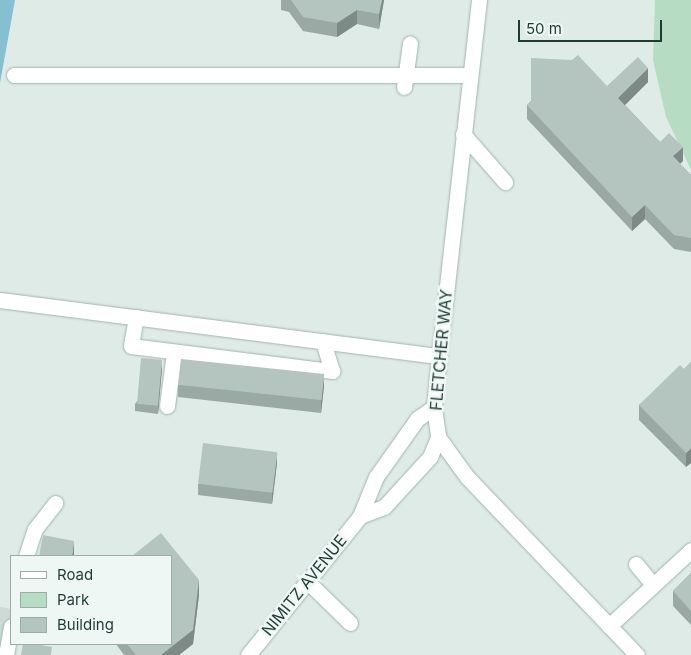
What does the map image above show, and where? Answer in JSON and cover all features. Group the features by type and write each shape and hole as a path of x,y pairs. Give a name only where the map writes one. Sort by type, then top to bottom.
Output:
{"street":[{"name":"FLETCHER WAY","path":"479,0 462,134 434,407 438,438 467,477 637,655"},
{"path":"405,82 410,43"},
{"path":"14,75 405,82 469,75"},
{"path":"462,134 505,182"},
{"path":"0,300 439,356"},
{"path":"136,317 131,346 332,371 323,341"},
{"path":"167,406 174,352"},
{"name":"NIMITZ AVENUE","path":"248,655 360,516 376,477 418,419 434,407"},
{"path":"360,516 384,507 430,457 438,438"},
{"path":"26,555 35,529 55,503"},
{"path":"609,626 691,550"},
{"path":"636,564 654,585"},
{"path":"307,581 350,623"},
{"path":"6,655 10,632"}],"shaded area":[{"path":"0,607 10,609 10,645 0,655"}],"green space":[{"path":"655,0 691,0 691,170 666,117 653,60"}],"water":[{"path":"0,0 15,0 0,83"}],"building":[{"path":"291,0 382,0 379,14 357,10 337,23 303,17"},
{"path":"578,55 607,86 638,57 648,68 618,98 660,142 669,133 683,147 673,156 691,175 691,238 674,235 645,205 632,217 527,105 531,101 531,58 572,60"},
{"path":"141,358 162,360 158,406 137,404"},
{"path":"181,359 324,374 321,400 178,385"},
{"path":"691,362 691,448 686,453 639,405 680,365 684,369"},
{"path":"203,443 277,452 272,493 198,484"},
{"path":"161,533 199,580 193,630 161,655 136,655 128,645 172,645 172,555 133,555"},
{"path":"43,535 74,541 72,555 39,555"},
{"path":"691,573 691,611 673,591"},
{"path":"23,645 52,647 51,655 21,655"}]}
